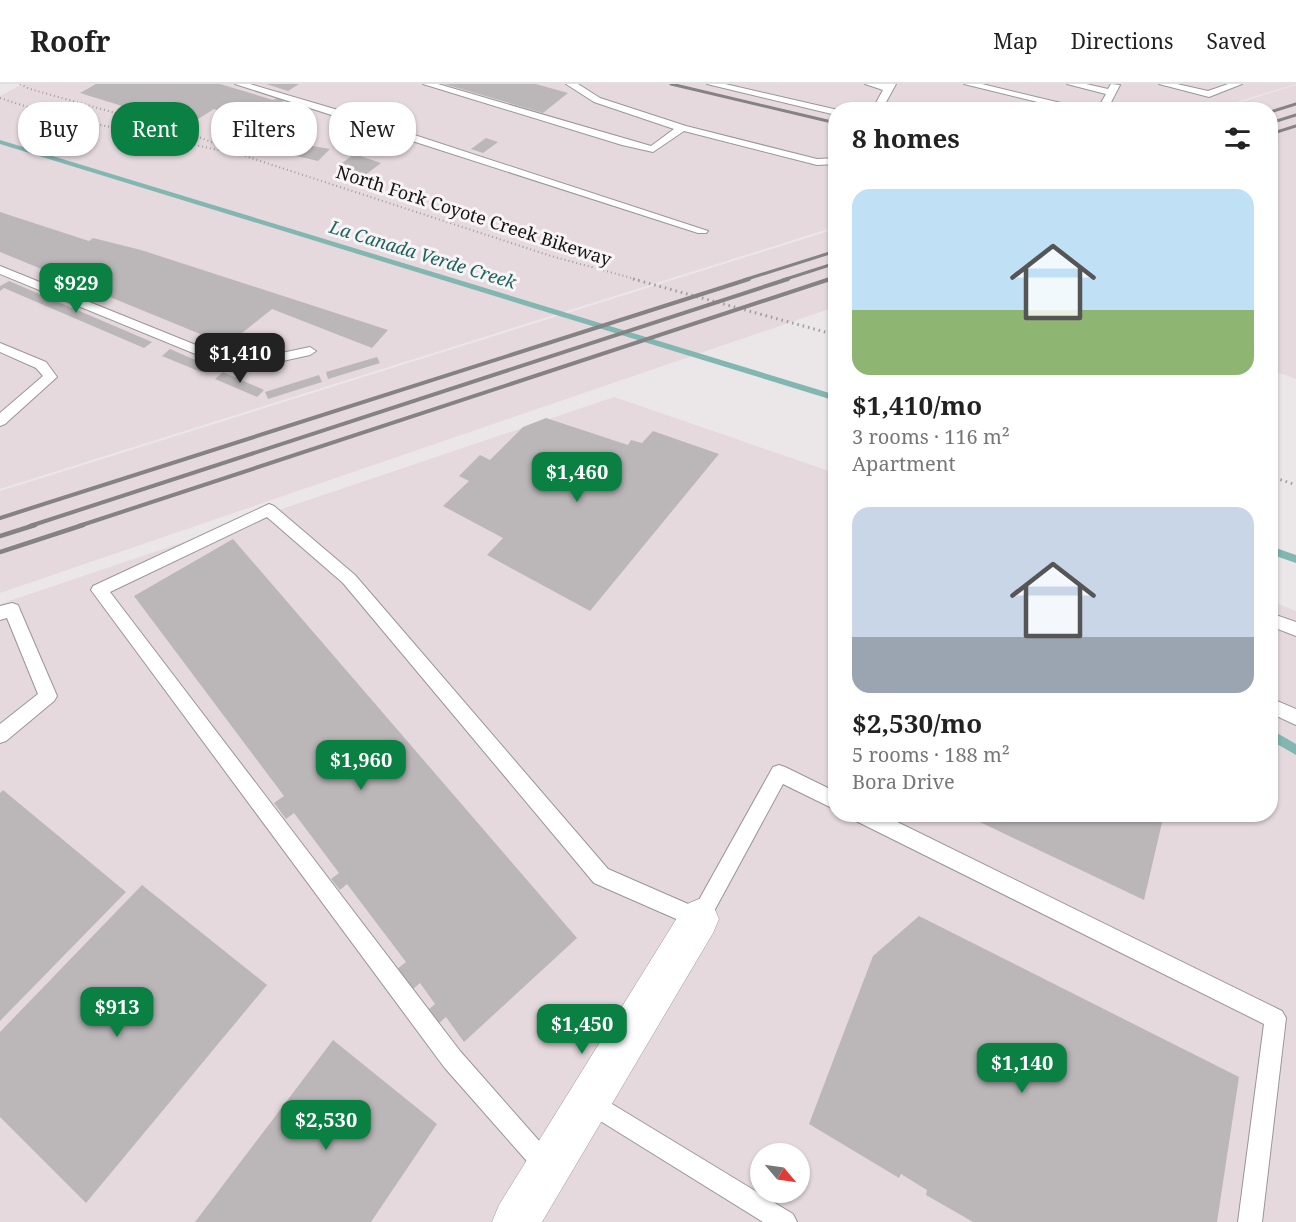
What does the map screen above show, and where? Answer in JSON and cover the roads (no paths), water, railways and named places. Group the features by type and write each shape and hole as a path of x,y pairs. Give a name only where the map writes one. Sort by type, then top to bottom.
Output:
{"street":[{"path":"516,1222 699,919"}],"lane":[{"path":"240,84 335,112 702,231"},
{"path":"428,84 653,149 682,128"},
{"path":"571,84 597,99 682,128 817,162 828,161"},
{"path":"712,84 828,110"},
{"path":"870,84 889,86 881,102"},
{"path":"969,84 1049,102"},
{"path":"1072,84 1113,88 1106,102"},
{"path":"1164,84 1209,94 1234,84"},
{"path":"0,270 237,367 310,351"},
{"path":"0,347 41,365 50,377 29,398 0,421"},
{"path":"549,1168 452,1059 99,590 269,510 350,579 601,876 699,919 779,773 828,798"},
{"path":"0,613 12,610 48,696 0,735"},
{"path":"1278,622 1296,629"},
{"path":"1278,709 1296,717"},
{"path":"877,822 1275,1018 1250,1222"},
{"path":"589,1101 785,1222"}],"waterway":[{"name":"La Canada Verde Creek","path":"0,142 828,396"},
{"name":"La Canada Verde Creek","path":"1278,553 1296,559"},
{"path":"1278,739 1296,750"}],"railway":[{"path":"671,84 828,121"},
{"path":"1278,110 1296,104"},
{"path":"1278,121 1296,115"},
{"path":"1278,132 1296,126"},
{"path":"744,280 828,254"},
{"path":"783,280 828,266"},
{"path":"0,518 749,279"},
{"path":"30,526 788,279"},
{"path":"79,526 828,280"},
{"path":"0,536 35,525"},
{"path":"0,552 83,525"}]}
